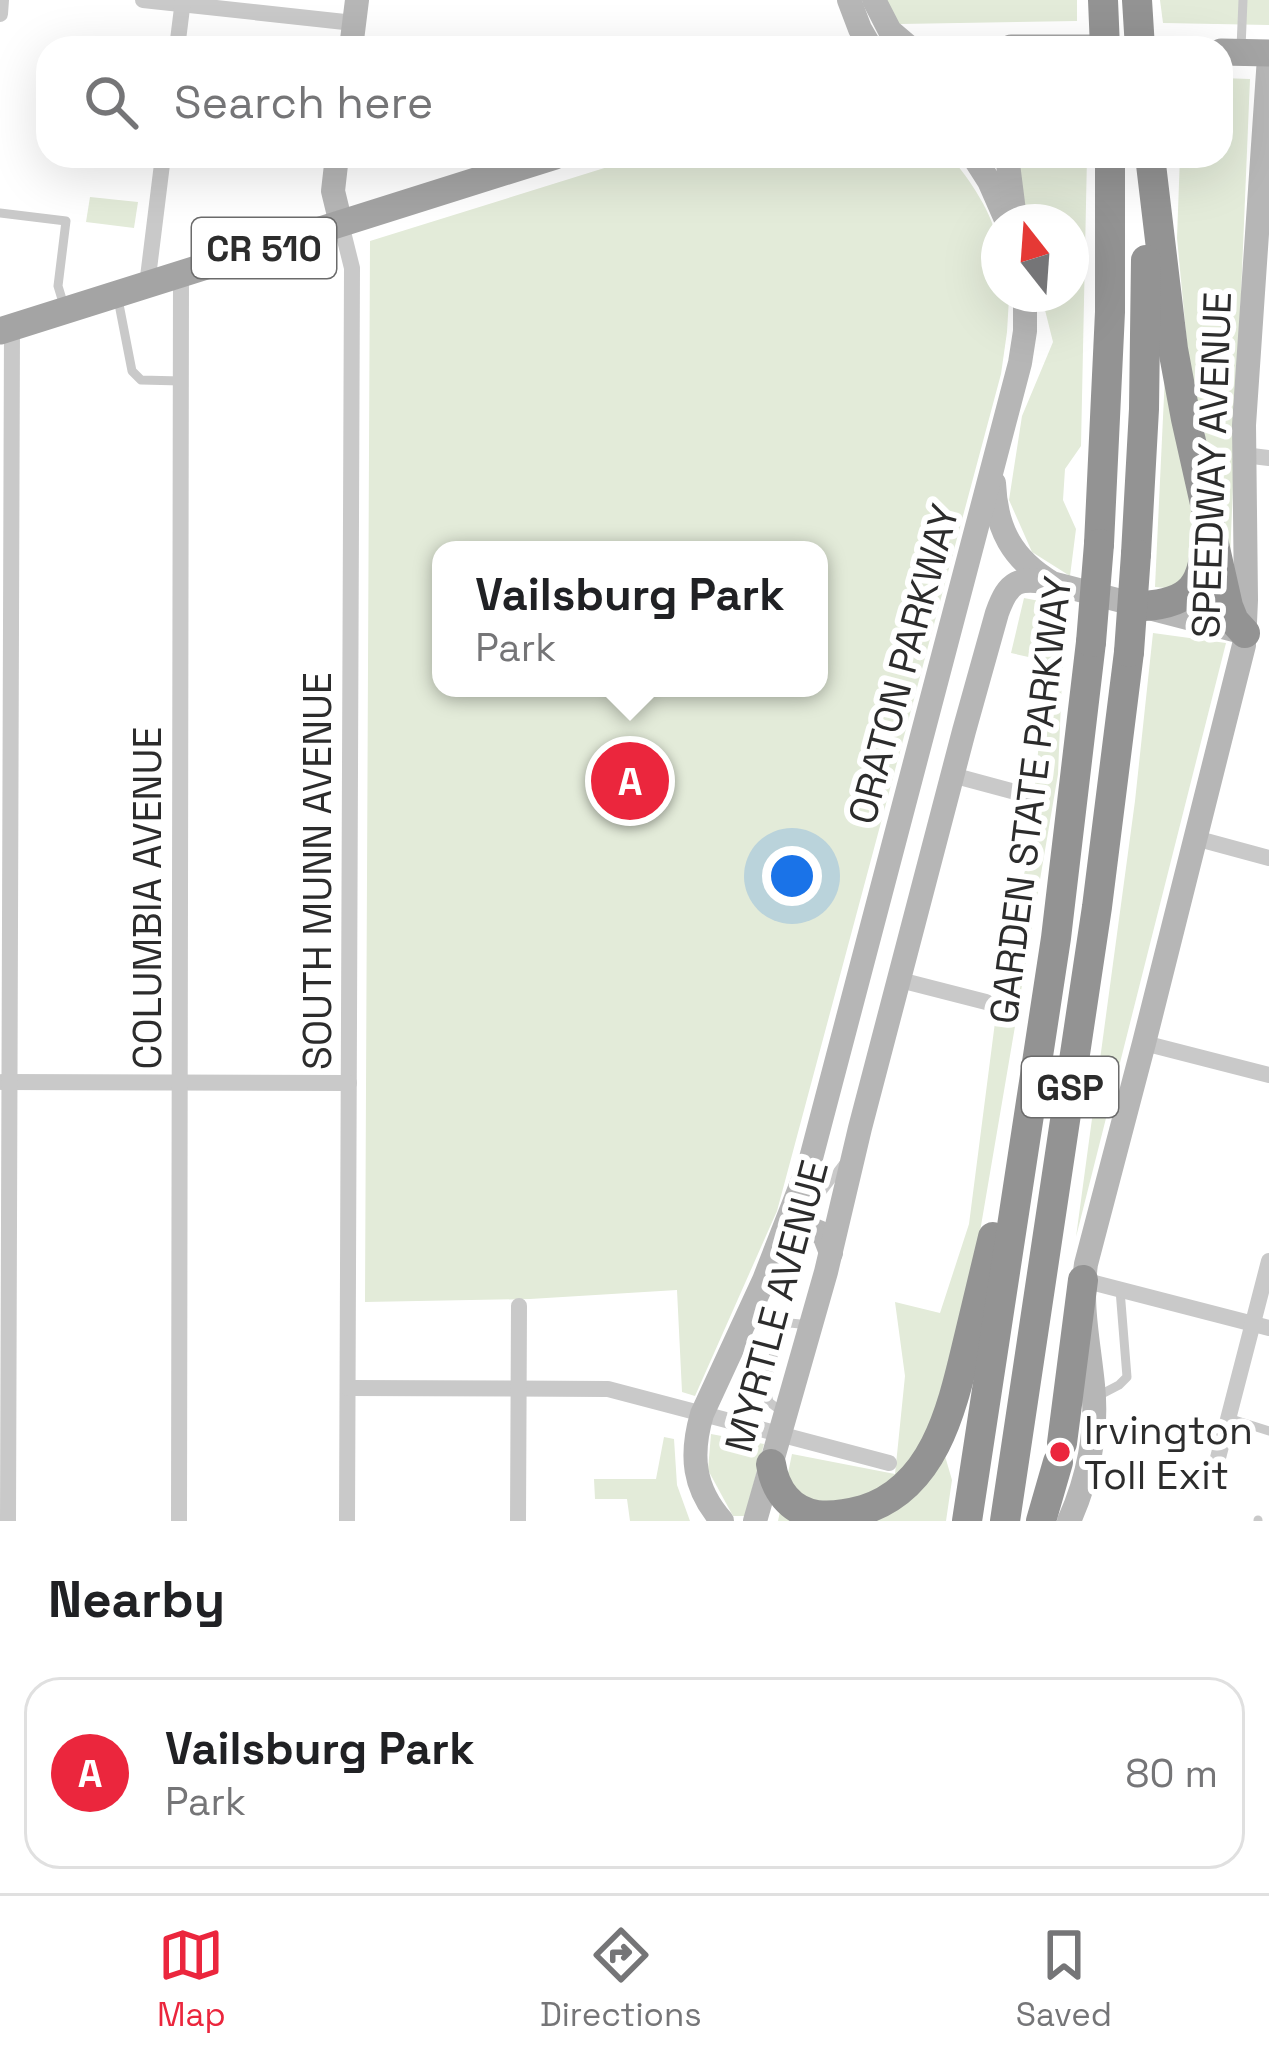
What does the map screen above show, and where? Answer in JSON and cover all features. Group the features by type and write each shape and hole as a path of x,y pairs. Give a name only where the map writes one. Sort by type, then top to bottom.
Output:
{"highway":[{"path":"1103,6 1105,36"},
{"name":"GARDEN STATE PARKWAY","path":"968,1521 1068,851 1091,643 1110,312 1110,168"},
{"name":"GARDEN STATE PARKWAY","path":"1005,1521 1100,886 1129,652 1145,356 1147,168"},
{"path":"1149,168 1186,419 1228,606 1234,621 1251,634"},
{"path":"1144,606 1182,598 1198,580 1206,554 1204,499"},
{"path":"778,1438 777,1486 800,1510 825,1516 878,1504 907,1485 922,1467 944,1427 958,1384 1040,1045"},
{"path":"1041,1521 1060,1452 1084,1280"}],"main road":[{"path":"849,0 866,36"},
{"path":"874,0 896,36"},
{"name":"SPEEDWAY AVENUE","path":"1069,1521 1094,1428 1085,1325 1089,1248 1251,634 1256,456 1245,393 1250,54"},
{"path":"336,168 333,191 341,224"},
{"name":"CR 510","path":"6,329 503,168"},
{"path":"980,168 1001,204"},
{"path":"1007,168 1010,204"},
{"name":"ORATON PARKWAY","path":"722,1521 703,1494 694,1466 696,1435 811,1162 1020,363 1025,312"},
{"path":"994,463 994,494 1004,537 1023,562 1052,583 1251,634"},
{"name":"MYRTLE AVENUE","path":"755,1521 831,1253 993,627 1012,585 1030,580 1052,583"},
{"path":"955,606 973,596 984,600 993,613 993,627"},
{"path":"777,1248 807,1228 824,1234 831,1253"}],"street":[{"path":"0,14 2,0"},
{"path":"143,0 354,24"},
{"path":"179,36 183,3"},
{"path":"146,285 161,168"},
{"name":"SOUTH MUNN AVENUE","path":"341,224 352,268 347,1521"},
{"name":"COLUMBIA AVENUE","path":"179,1521 181,274"},
{"path":"6,329 8,1521"},
{"path":"952,775 1027,795"},
{"path":"1195,838 1269,858"},
{"path":"900,980 986,1002"},
{"path":"1144,1043 1269,1075"},
{"path":"5,1082 350,1083"},
{"path":"1212,1481 1228,1418 1261,1326 1269,1261"},
{"path":"1084,1280 1261,1326"},
{"path":"518,1521 519,1306"},
{"path":"348,1388 608,1389 778,1438 890,1463"}],"lane":[{"path":"1243,0 1250,54"},
{"path":"0,213 66,221 58,286 65,310"},
{"path":"117,294 132,370 141,380 181,381"},
{"path":"777,1248 856,1147"},
{"path":"1094,1398 1127,1377 1120,1290"},
{"path":"1228,1418 1269,1431"}],"green space":[{"path":"882,0 1077,0 1077,21 899,24"},
{"path":"1160,0 1269,0 1269,25 1163,23"},
{"path":"1233,78 1250,79 1230,558 1207,461 1203,410 1192,396 1177,238 1180,168 1233,168"},
{"path":"604,168 959,168 983,204 981,312 1008,312 1001,374 777,1211 695,1396 682,1392 677,1290 365,1302 370,241"},
{"path":"1019,168 1087,168 1086,204 1024,204"},
{"path":"90,197 138,202 134,228 86,222"},
{"path":"1046,312 1084,312 1081,446 1065,469 1063,500 1076,529 1070,576 1032,552 1009,500 1022,416 1053,342"},
{"path":"1165,375 1190,479 1195,560 1177,589 1155,587"},
{"path":"1024,598 1065,606 1058,774 960,1349 936,1425 952,1480 946,1521 778,1521 792,1454 895,1474 905,1376 895,1302 940,1313 969,1224 1007,929 1028,861 1041,720 1042,660 1011,653"},
{"path":"1153,633 1226,643 1076,1237 1135,801"},
{"path":"711,1434 764,1444 745,1516 733,1516 708,1470"},
{"path":"664,1437 674,1439 677,1485 690,1521 630,1521 627,1499 595,1499 594,1479 656,1479"}],"place":[{"name":"Vailsburg Park","path":"630,781"},
{"name":"Irvington Toll Exit","path":"1060,1452"}]}
